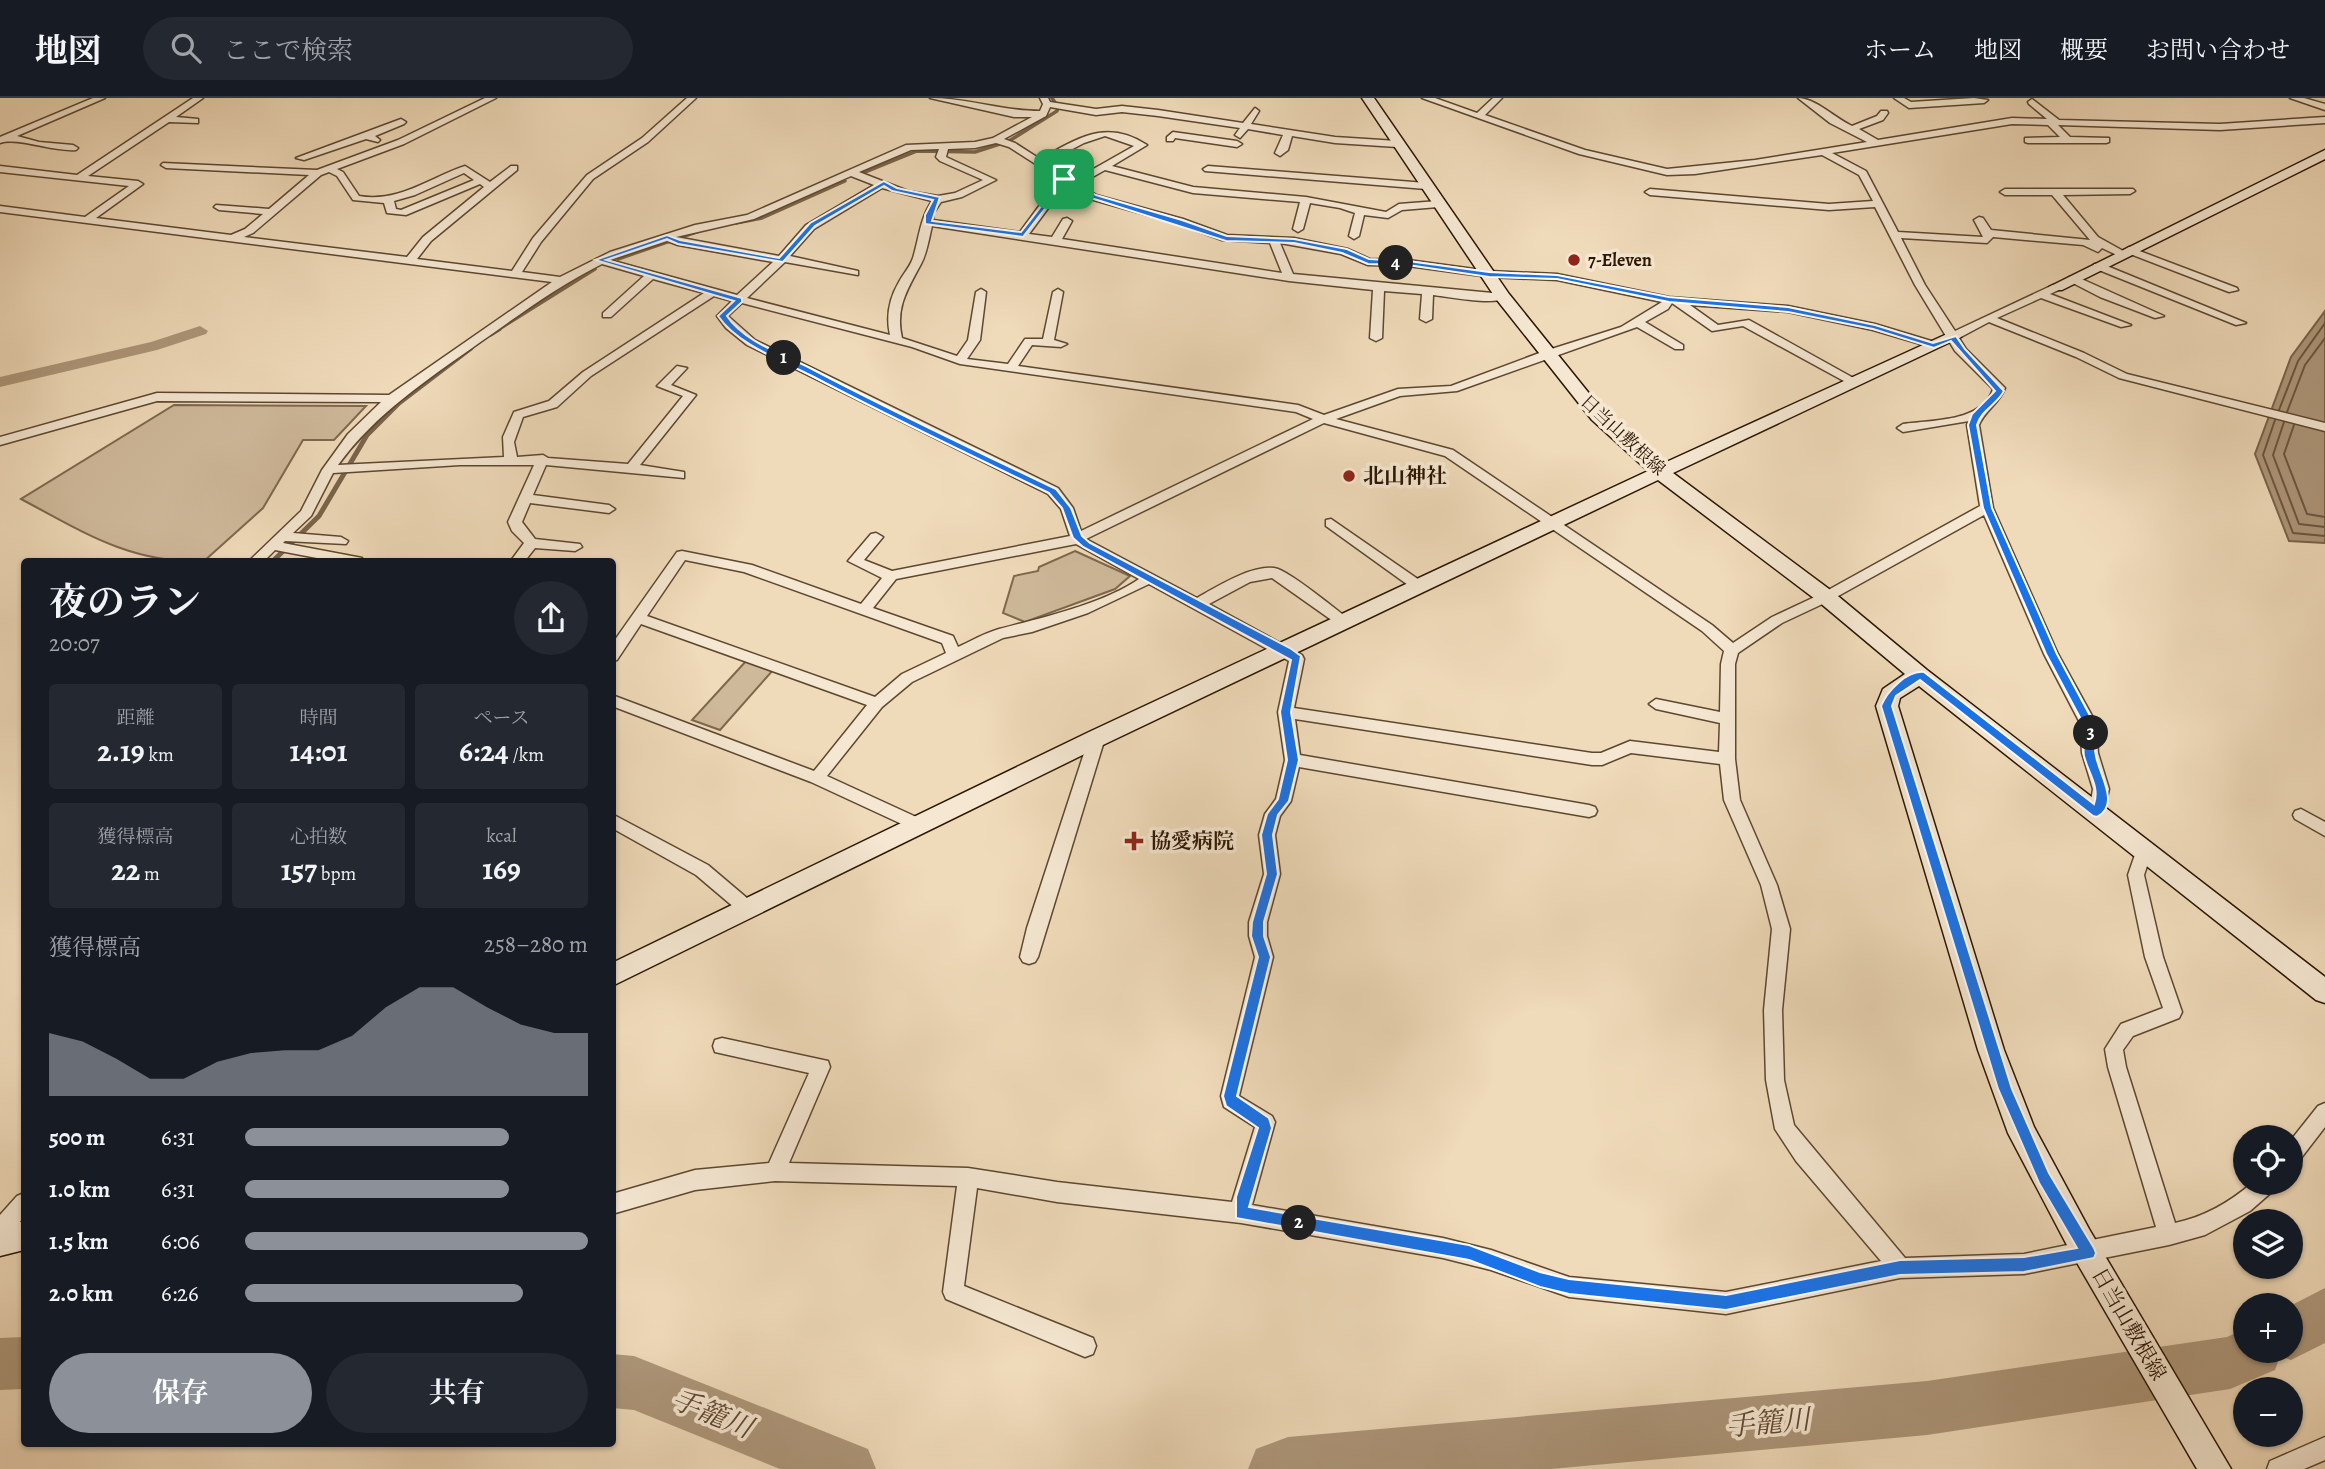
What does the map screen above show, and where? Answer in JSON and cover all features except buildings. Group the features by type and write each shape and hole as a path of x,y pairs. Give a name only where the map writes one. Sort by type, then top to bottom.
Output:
{"main road":[{"name":"日当山敷根線","path":"1368,98 1503,297 1546,355 1598,416 1660,472 1826,597 1920,675 2325,992"},
{"path":"2057,287 2325,154"},
{"path":"1660,472 1953,337"},
{"path":"616,973 1097,738 1345,623 1549,523"},
{"name":"日当山敷根線","path":"1920,675 1891,694 1886,706 2005,1089 2044,1178 2215,1469"},
{"path":"0,1241 21,1237"}],"street":[{"path":"4,138 101,98"},
{"path":"80,177 199,98"},
{"path":"234,237 249,231 318,173 386,148 492,98"},
{"path":"516,273 537,240 590,177 645,140 692,98"},
{"path":"934,98 1014,114 1043,114"},
{"path":"1426,98 1582,152 1667,172 1695,172 1825,153 2012,121 2220,127 2325,120"},
{"path":"1478,117 1498,98"},
{"path":"1802,98 1833,121 1876,143"},
{"path":"1898,98 1909,105 1983,99 1993,107"},
{"path":"2294,98 2325,107"},
{"path":"260,558 306,513 352,437 392,399 562,280 598,260 750,216 909,148 942,150 996,140 1043,114 1048,102 1096,112 1122,109 1335,140 1397,144"},
{"path":"2032,102 2068,140"},
{"path":"1170,139 1173,135 1236,149 1242,128 1255,111"},
{"path":"1852,129 1880,118 1884,113"},
{"path":"2003,114 2012,121"},
{"path":"167,119 195,121"},
{"path":"301,158 401,122"},
{"path":"1023,235 1069,182 1105,167 1142,145 1105,133 1081,141 1040,162"},
{"path":"1280,153 1287,133"},
{"path":"368,136 386,148"},
{"path":"4,138 64,149"},
{"path":"996,140 1013,145 1093,197 1180,221 1226,238 1294,241 1344,251 1368,262 1408,263 1489,274 1575,279 1673,300 1769,307 1875,327 1934,345"},
{"path":"2028,140 2106,140"},
{"path":"852,173 884,183 895,190 938,199 955,196 991,180 942,150"},
{"path":"1825,153 1863,173 1920,285 1961,351 2000,391 1975,416 1903,428"},
{"path":"166,165 318,173"},
{"path":"389,201 391,211 402,213 485,183 514,167"},
{"path":"1105,167 1194,190 1306,200 1342,205 1360,212 1388,215 1399,207 1438,204"},
{"path":"0,169 138,184 88,219"},
{"path":"329,169 340,174 356,198 369,202 389,201 465,169 485,183"},
{"path":"1209,169 1426,186"},
{"path":"1160,181 1169,172"},
{"path":"410,260 426,239 485,183"},
{"path":"884,183 813,225 782,259 722,316 730,326 753,342 900,419 1053,491 1067,508 1077,538 1297,659 1286,712 1293,760 1283,801 1273,814 1267,835 1272,874 1258,922 1258,936 1264,957 1230,1096 1231,1101 1265,1122 1243,1197 1241,1213"},
{"path":"2005,192 2130,191"},
{"path":"1650,192 1829,207 1879,204"},
{"path":"2055,192 2094,239 2121,254"},
{"path":"897,341 893,324 895,303 917,262 929,215 938,199"},
{"path":"1298,229 1306,200"},
{"path":"219,206 272,212"},
{"path":"0,209 562,280"},
{"path":"1354,236 1360,212"},
{"path":"1895,235 1987,240 1988,233 1979,220"},
{"path":"1056,240 1067,221"},
{"path":"928,222 1289,278 1503,297"},
{"path":"1988,233 2084,242 2234,290"},
{"path":"671,239 854,274"},
{"path":"1274,241 1289,278"},
{"path":"598,260 897,341 960,362 1298,410 1448,453 1707,628 1732,650"},
{"path":"2098,266 2240,323"},
{"path":"607,315 650,276"},
{"path":"2073,279 2104,295 2158,316"},
{"path":"1376,338 1379,287"},
{"path":"1953,337 2057,287"},
{"path":"1426,319 1428,291"},
{"path":"511,459 508,453 511,428 518,415 553,404 587,374 712,292"},
{"path":"960,362 974,340 981,292"},
{"path":"1010,370 1029,341 1054,343 1058,292"},
{"path":"2042,295 2125,325"},
{"path":"865,608 891,576 1021,549 1062,544 1184,484 1225,468 1315,422 1398,393 1453,389 1639,323 1673,300"},
{"path":"1673,300 1716,329 1745,322 1853,382"},
{"path":"1988,318 2080,355 2123,376 2325,427"},
{"path":"1639,323 1679,347"},
{"path":"632,467 690,395 663,386 681,368"},
{"path":"0,441 157,397 392,399"},
{"path":"1975,416 1973,425 1987,508 2051,654 2091,731 2090,754 2103,794 2097,812"},
{"path":"331,470 543,459 632,467 680,475"},
{"path":"543,459 515,525 531,543 575,547"},
{"path":"1549,523 1660,472"},
{"path":"525,499 609,509"},
{"path":"1900,1268 1785,1129 1775,1080 1773,1010 1780,929 1769,885 1731,800 1727,759 1728,664 1732,650 1777,620 1826,597 1987,508"},
{"path":"1331,523 1420,587"},
{"path":"876,537 855,561 891,576"},
{"path":"280,540 310,538 341,541"},
{"path":"280,540 299,550 341,558"},
{"path":"520,558 531,543"},
{"path":"616,650 682,555 747,568 865,608 948,640 954,655"},
{"path":"1198,604 1235,583 1275,573 1345,623"},
{"path":"817,778 877,703 906,678 1000,634 1027,629 1083,610 1138,586 1149,578"},
{"path":"638,618 877,703"},
{"path":"616,703 817,778 919,826"},
{"path":"1656,704 1729,719"},
{"path":"1286,712 1592,759 1602,759 1630,747 1727,759"},
{"path":"1029,957 1097,738"},
{"path":"1293,760 1589,811"},
{"path":"2301,815 2325,830"},
{"path":"616,822 702,870 748,909"},
{"path":"2144,850 2136,875 2154,957 2173,1012 2127,1030 2114,1049 2117,1067 2169,1235"},
{"path":"722,1046 821,1067 775,1172"},
{"path":"2303,1140 2325,1112"},
{"path":"616,1203 695,1180 775,1172 968,1177 1057,1192 1241,1213 1469,1253 1569,1287 1726,1303 1900,1268 2095,1265 2169,1235 2198,1228 2242,1204 2253,1195"},
{"path":"968,1177 953,1292 1085,1346"},
{"path":"0,1230 21,1206"},
{"path":"2278,1469 2325,1448"}],"shaded area":[{"path":"174,405 366,406 334,440 303,440 263,508 207,558 158,558 129,551 87,534 21,499"},
{"path":"1075,551 1130,576 1115,589 1025,622 1003,613 1014,576 1038,571 1039,567"},
{"path":"747,660 774,669 720,730 692,720"}],"water":[{"path":"2325,311 2325,543 2289,541 2255,454 2291,357"}],"waterway":[{"path":"863,173 917,151 975,152 1009,141 1057,111 1058,107 1052,98"},
{"path":"736,223 762,218 845,181"},
{"path":"618,259 705,229"},
{"path":"496,331 595,269"},
{"path":"491,334 499,329"},
{"path":"157,345 200,331"},
{"path":"0,382 151,347"},
{"path":"276,558 319,516 367,435 399,403 471,348"},
{"name":"手籠川","path":"2303,1327 2325,1314"},
{"name":"手籠川","path":"1276,1469 1288,1465 1927,1408 2233,1362"},
{"name":"手籠川","path":"0,1364 21,1363"},
{"name":"手籠川","path":"616,1381 634,1383 848,1469"}],"place":[{"name":"7-Eleven","path":"1574,260"},
{"name":"北山神社","path":"1349,476"},
{"name":"協愛病院","path":"1134,841"}],"route":[{"path":"1064,179 1093,197 1180,221 1226,238 1294,241 1344,251 1368,262 1408,263 1489,274 1557,277 1592,282 1669,300 1788,309 1875,327 1934,345 1953,337 1961,351 2000,391 1975,416 1973,425 1987,508 2051,654 2091,731 2090,754 2103,794 2097,812 1920,675 1891,694 1886,706 2005,1089 2044,1178 2088,1253 2024,1264 1900,1268 1726,1303 1569,1287 1469,1253 1241,1213 1243,1197 1265,1122 1231,1101 1230,1096 1264,957 1258,936 1258,922 1272,874 1267,835 1273,814 1283,801 1293,760 1286,712 1297,659 1086,545 1077,538 1067,508 1053,491 900,419 753,342 730,326 722,316 739,300 598,260 667,237 678,242 781,260 813,225 884,183 895,190 938,199 928,222 1023,235 1064,179"}]}
